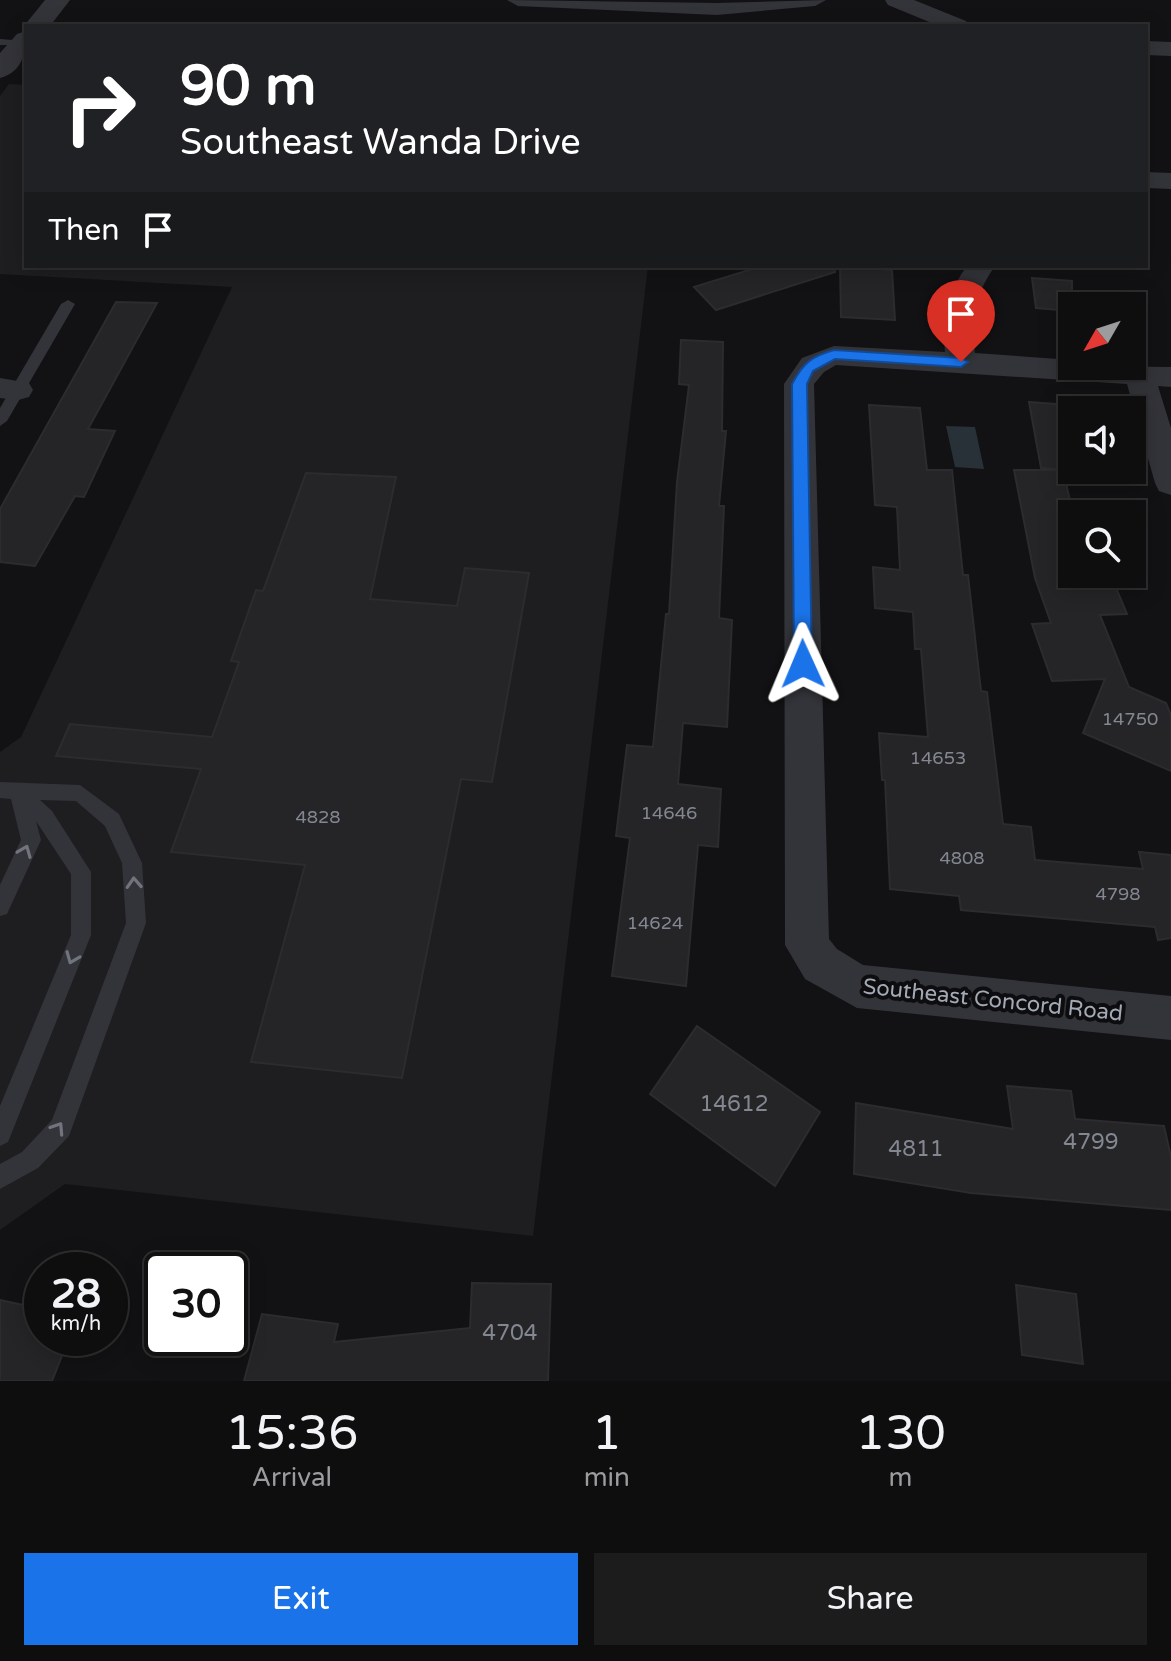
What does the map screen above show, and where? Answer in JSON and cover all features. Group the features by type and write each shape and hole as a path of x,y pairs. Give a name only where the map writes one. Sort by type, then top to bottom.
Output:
{"street":[{"path":"35,24 58,0"},
{"path":"518,0 717,9 815,0"},
{"path":"896,0 953,24"},
{"path":"0,70 21,38"},
{"path":"1148,48 1171,49"},
{"path":"1148,180 1171,181"},
{"path":"980,268 961,296 957,334 961,362 1156,376 1171,483"},
{"name":"Southeast Concord Road","path":"961,362 834,355 819,359 808,368 799,384 807,945 821,964 857,986 1171,1018"}],"lane":[{"path":"0,421 9,389 68,304"},
{"path":"0,907 31,840 9,791"},
{"path":"0,1134 81,935 81,872 45,817 9,791"},
{"path":"0,1177 30,1160 61,1128 136,923 132,863 112,820 80,793 9,791"}],"shaded area":[{"path":"9,84 24,85 24,268 648,268 533,1236 65,1184 0,1230 0,752 21,737 232,287 0,274 0,96"},
{"path":"946,426 975,427 984,469 955,467"}],"building":[{"path":"756,268 834,268 835,272 716,310 694,287"},
{"path":"840,268 892,270 895,320 841,317"},
{"path":"1032,278 1072,281 1072,292 1058,292 1058,310 1036,308"},
{"path":"116,302 157,303 88,429 115,431 84,497 75,496 35,566 0,562 0,509"},
{"path":"681,340 723,342 722,431 726,431 719,506 724,506 719,618 732,620 727,727 683,723 678,784 721,789 718,847 698,845 686,986 612,976 630,838 616,836 627,745 653,747 666,614 669,614 677,482 689,385 679,384"},
{"path":"1029,402 1058,404 1058,469 1041,468"},
{"path":"869,405 920,408 927,470 952,470 963,575 968,575 981,691 987,692 1003,824 1031,827 1035,860 1143,869 1139,852 1171,855 1171,938 1158,940 1155,927 961,910 959,896 890,889 885,780 882,780 879,733 928,737 921,649 915,649 913,612 875,608 873,567 900,570 897,507 875,505"},
{"path":"1014,470 1058,470 1058,484 1066,484 1070,500 1058,500 1058,588 1116,588 1127,614 1100,615 1129,687 1166,703 1171,715 1171,771 1083,733 1105,679 1052,681 1032,624 1051,623 1035,578"},
{"path":"306,473 396,477 370,599 457,606 465,568 529,573 492,782 461,779 402,1078 251,1062 305,865 171,852 201,769 56,756 70,724 212,737 239,662 231,661 256,590 263,591"},
{"path":"697,1026 820,1112 775,1186 650,1094"},
{"path":"1007,1086 1071,1091 1075,1119 1164,1126 1171,1157 1171,1210 971,1193 854,1174 856,1103 1013,1129"},
{"path":"472,1283 551,1284 548,1381 244,1381 262,1314 338,1324 334,1342 470,1328"},
{"path":"1016,1285 1076,1294 1083,1364 1022,1355"},
{"path":"0,1300 24,1305 24,1356 62,1356 52,1381 0,1381"}],"route":[{"path":"803,664 799,384 808,368 819,359 834,355 961,362"}]}
